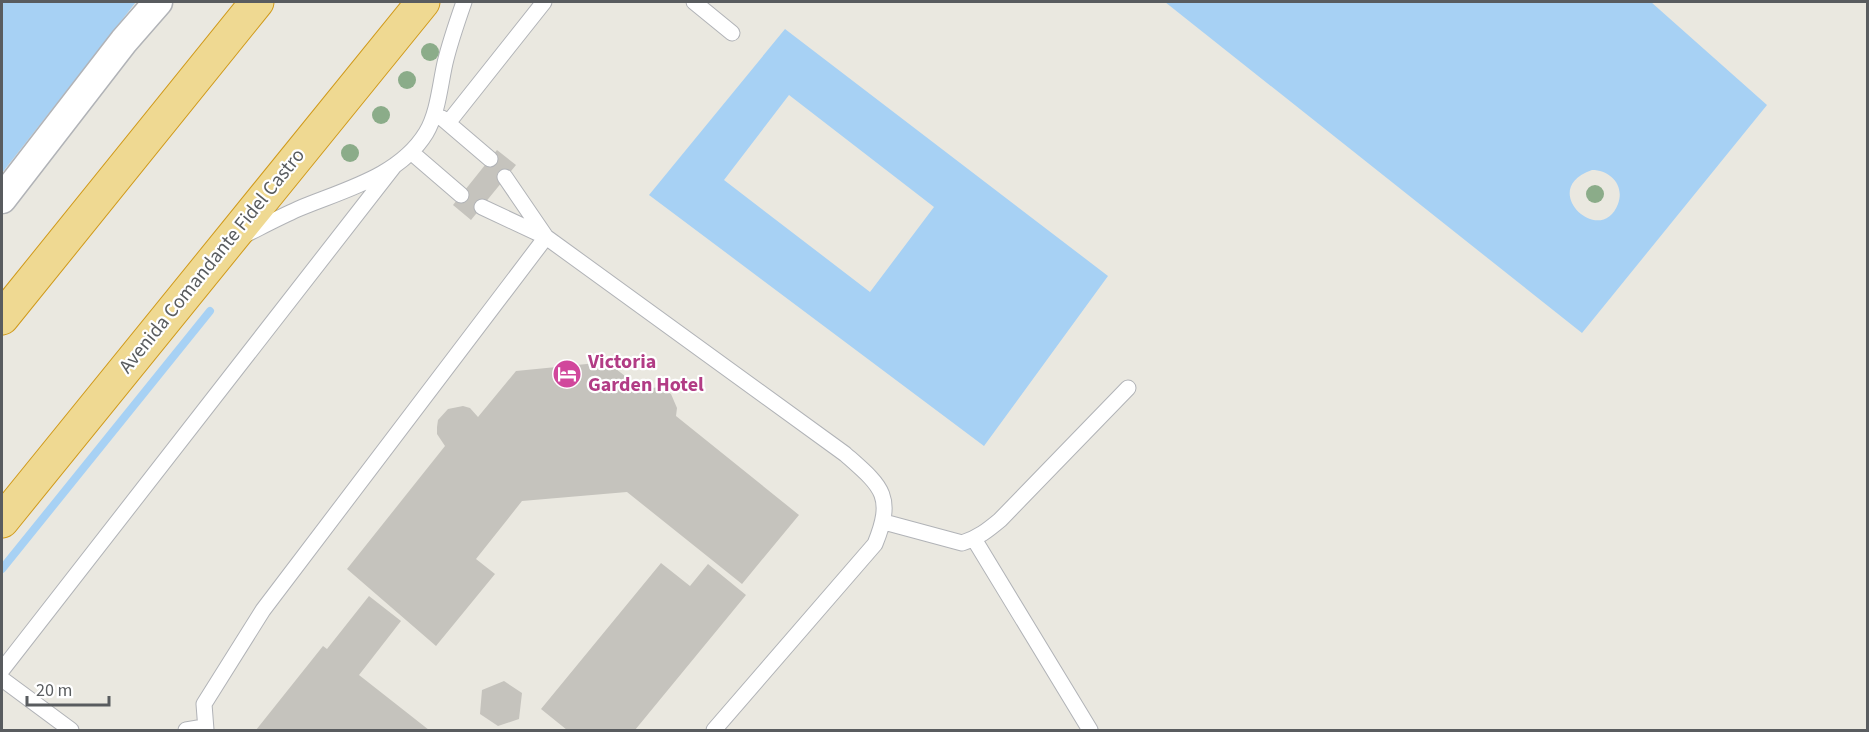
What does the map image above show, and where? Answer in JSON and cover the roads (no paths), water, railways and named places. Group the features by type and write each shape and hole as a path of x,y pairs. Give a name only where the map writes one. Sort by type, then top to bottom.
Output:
{"highway":[{"path":"2,318 257,2"},
{"name":"Avenida Comandante Fidel Castro","path":"2,521 423,2"}],"street":[{"path":"2,199 124,41 158,2"}],"lane":[{"path":"226,244 297,209 363,184 395,165 411,152 427,133 445,61 464,2"},
{"path":"448,123 544,2"},
{"path":"694,2 732,33"},
{"path":"434,112 490,159"},
{"path":"411,152 461,195"},
{"path":"2,670 395,165"},
{"path":"506,177 546,237"},
{"path":"482,207 546,237 845,454 873,479 885,500 884,522 875,544 714,730"},
{"path":"186,730 205,729 204,705 263,610 546,237"},
{"path":"884,522 962,543 974,539 1000,520 1128,388"},
{"path":"974,539 1090,730"},
{"path":"2,680 71,730"}],"water":[{"path":"2,2 136,2 2,173"},
{"path":"1165,2 1651,2 1767,105 1582,333","holes":["1592,170 1599,171 1614,180 1618,185 1620,197 1610,216 1599,220 1588,218 1578,211 1571,201 1570,190 1576,179"]},
{"path":"785,29 1108,276 984,446 649,195","holes":["789,95 934,207 870,292 724,180"]}],"waterway":[{"path":"2,569 210,311"}],"place":[{"name":"Victoria Garden Hotel","path":"567,374"}]}
